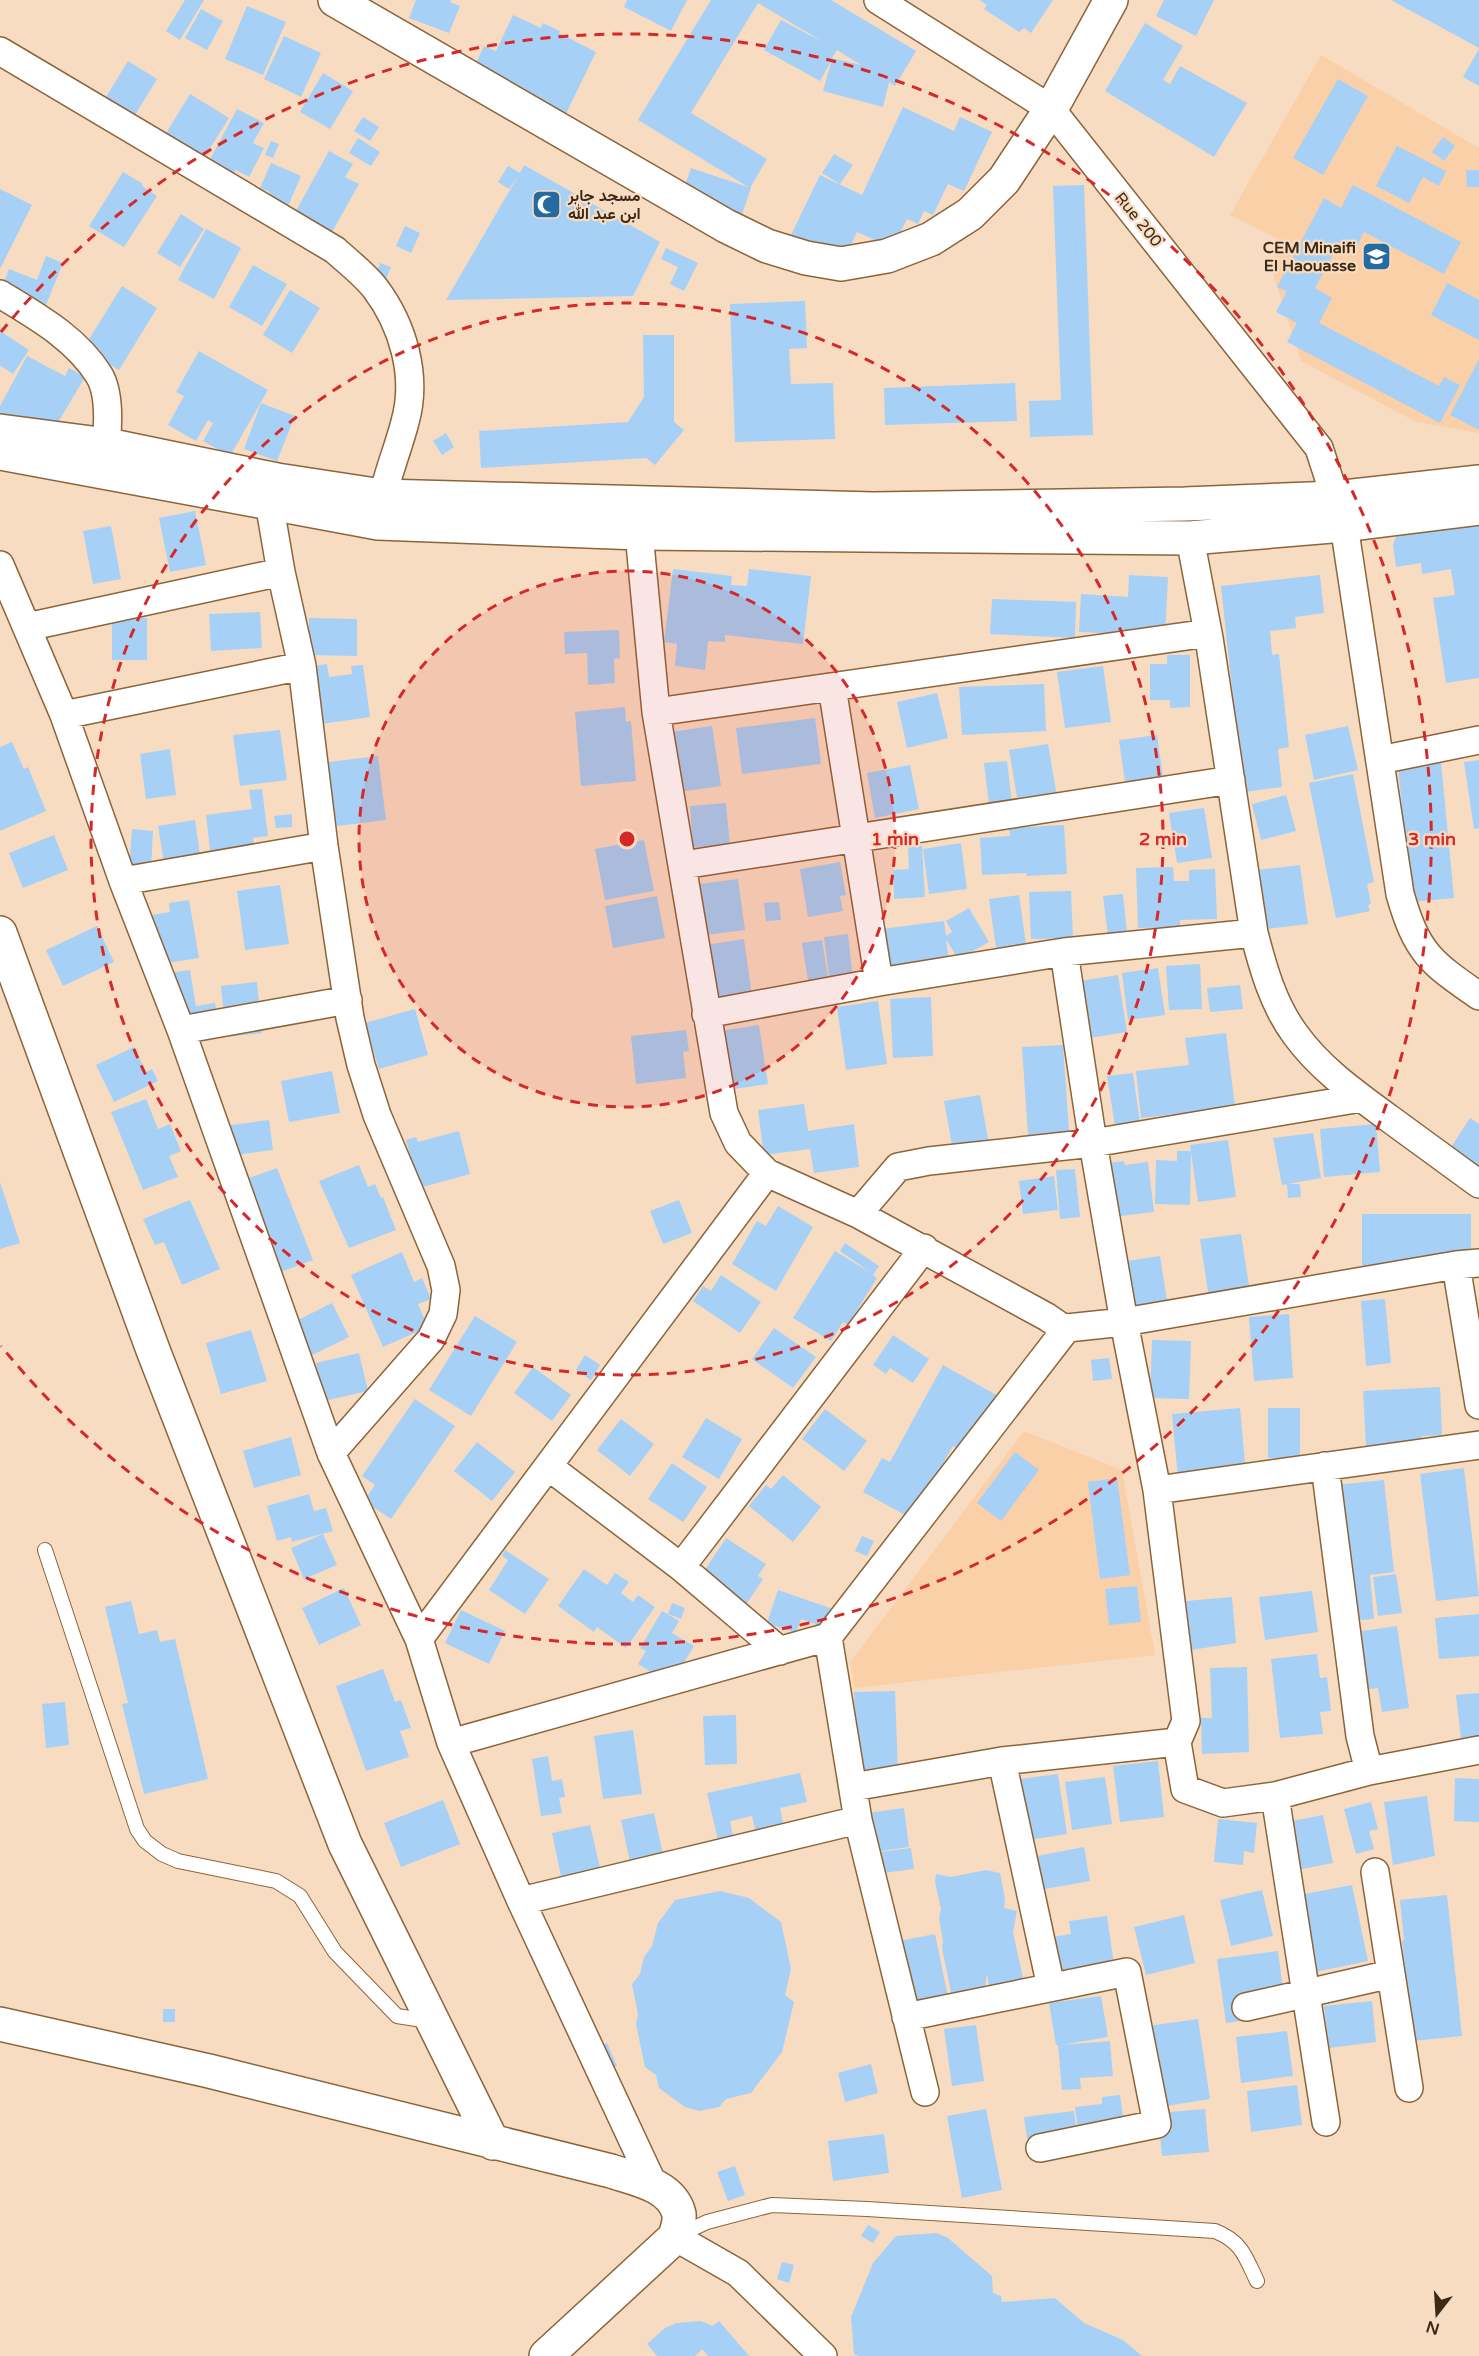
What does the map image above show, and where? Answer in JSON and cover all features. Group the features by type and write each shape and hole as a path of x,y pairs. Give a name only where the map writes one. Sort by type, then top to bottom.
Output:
{"main road":[{"path":"335,0 726,226 767,246 806,258 841,264 887,256 931,239 970,214 1004,180 1051,109 1111,0"},
{"path":"0,431 269,502 380,509 639,533 1190,538 1339,512 1479,482"},
{"path":"0,453 104,458 277,480 380,509 873,509 1185,504 1339,512 1479,508"},
{"path":"0,933 153,1350 345,1844 493,2143"},
{"path":"0,2024 209,2071 610,2171 654,2186 672,2198 679,2216 675,2237 653,2260 546,2356"}],"street":[{"name":"Rue 200","path":"878,0 1051,109 1319,448 1339,512 1400,894 1410,928 1424,953 1445,972 1479,996"},
{"path":"0,51 335,250 374,287 396,322 408,360 410,388 406,419 380,509"},
{"path":"0,294 45,321 77,348 100,377 106,405 104,458"},
{"path":"269,502 281,572 302,666 324,846 348,1000 361,1065 377,1114 441,1266 446,1290 443,1314 431,1340 331,1453"},
{"path":"639,533 656,712 724,1113 738,1143 767,1173 858,1214 924,1248 1059,1326 1067,1328 1124,1322 1467,1264 1479,1405"},
{"path":"1190,538 1208,633 1254,933 1262,966 1278,1005 1295,1034 1316,1059 1361,1098 1479,1184"},
{"path":"0,566 64,716 123,881 181,1030 331,1453 419,1639 451,1743 521,1901 654,2186"},
{"path":"27,627 281,572"},
{"path":"656,712 1208,633"},
{"path":"64,716 302,666"},
{"path":"832,687 879,982"},
{"path":"1380,760 1479,740"},
{"path":"683,865 1231,780"},
{"path":"123,881 324,846"},
{"path":"706,1014 879,982 1064,952 1254,933"},
{"path":"1064,952 1093,1143 1124,1322 1157,1490 1185,1722 1177,1742 1185,1789 1223,1803 1275,1796 1369,1771 1479,1750"},
{"path":"181,1030 348,1000"},
{"path":"858,1214 898,1167 929,1161 1093,1143 1361,1098"},
{"path":"419,1639 767,1173"},
{"path":"681,1567 924,1248"},
{"path":"451,1743 828,1637 1067,1328"},
{"path":"1157,1490 1479,1445"},
{"path":"1325,1466 1360,1736 1369,1771"},
{"path":"549,1467 681,1567 780,1651"},
{"path":"828,1637 858,1821 925,2092"},
{"path":"853,1787 1002,1761 1177,1742"},
{"path":"1002,1761 1051,1987"},
{"path":"1275,1796 1326,2122"},
{"path":"521,1901 858,1821"},
{"path":"1376,1872 1409,2088"},
{"path":"906,2017 1127,1972 1157,2124 1040,2148"},
{"path":"1246,2007 1391,1974"},
{"path":"675,2237 738,2273 823,2356"}],"lane":[{"path":"45,1550 137,1829 146,1841 162,1854 178,1861 276,1881 289,1888 308,1907 335,1952 345,1964 398,2016 434,2022"},
{"path":"675,2237 707,2222 772,2205 1215,2231 1232,2238 1244,2254 1257,2281"}],"shaded area":[{"name":"CEM Minaifi El Haouasse","path":"1321,55 1479,148 1479,433 1416,422 1301,361 1273,274 1276,238 1230,215"},
{"path":"1024,1431 1122,1470 1155,1655 855,1688 850,1662"}],"building":[{"path":"185,0 204,0 180,40 166,31"},
{"path":"416,0 451,0 450,2 460,6 449,33 409,18"},
{"path":"627,0 687,0 671,31 624,7"},
{"path":"711,0 831,0 916,51 895,86 889,82 883,107 823,91 832,59 820,81 764,50 781,20 825,43 758,3 691,113 767,159 750,188 638,120","holes":["837,50 861,65 832,58"]},
{"path":"979,0 1053,0 1031,33 1024,28 1019,32 984,9 987,5"},
{"path":"1164,0 1214,0 1196,36 1156,16"},
{"path":"1391,0 1479,0 1479,48"},
{"path":"247,6 286,22 263,75 225,59"},
{"path":"201,9 223,21 207,50 185,38"},
{"path":"513,15 541,28 543,23 596,52 560,126 467,81 484,46 496,51"},
{"path":"1145,23 1183,46 1163,80 1170,84 1180,66 1247,103 1214,157 1105,91"},
{"path":"284,36 321,53 301,97 264,79"},
{"path":"1479,49 1479,86 1463,77"},
{"path":"128,61 157,79 132,120 103,102"},
{"path":"323,73 353,91 330,129 300,112"},
{"path":"1338,79 1368,96 1323,175 1293,158"},
{"path":"190,94 229,118 200,164 162,140"},
{"path":"903,107 954,131 960,117 992,132 964,191 948,184 933,215 924,211 918,224 907,219 893,248 857,232 844,260 791,235 820,175 862,195"},
{"path":"237,109 264,123 253,143 264,148 249,177 236,170 231,178 207,165"},
{"path":"363,117 379,127 370,141 354,131"},
{"path":"1443,137 1455,146 1444,161 1432,152"},
{"path":"358,138 380,152 371,166 349,153"},
{"path":"271,141 279,144 273,158 265,155"},
{"path":"1397,146 1446,171 1439,186 1423,177 1409,203 1376,186"},
{"path":"329,151 353,164 345,177 359,184 328,239 292,218"},
{"path":"834,154 853,165 840,184 822,173"},
{"path":"271,163 301,176 285,213 265,205 270,192 260,188"},
{"name":"مسجد جابر ابن عبد الله","path":"524,165 660,242 633,296 446,300 518,176 509,189 498,182 508,166 520,173"},
{"path":"691,168 751,188 740,220 680,200"},
{"path":"1466,170 1479,170 1479,187 1467,187"},
{"path":"123,172 157,196 124,247 89,226"},
{"path":"1084,185 1093,435 1030,437 1029,401 1061,400 1053,186"},
{"path":"1353,185 1461,242 1444,274 1364,232 1355,250 1340,242 1315,288 1332,298 1319,323 1439,386 1444,377 1460,385 1440,423 1287,342 1297,323 1276,312 1287,291 1277,287 1324,198 1341,208"},
{"path":"0,189 32,205 0,269"},
{"path":"181,214 204,229 180,267 157,253"},
{"path":"405,226 420,233 411,253 396,246"},
{"path":"206,229 241,248 214,299 178,280"},
{"path":"666,248 698,263 684,291 670,284 678,267 661,259"},
{"path":"46,256 63,263 46,305 2,287 9,269 37,280"},
{"path":"380,263 391,267 386,279 376,275"},
{"path":"253,265 287,284 262,326 229,307"},
{"path":"1447,283 1479,300 1479,340 1431,315"},
{"path":"122,286 157,308 119,370 83,349"},
{"path":"290,290 320,308 292,353 263,335"},
{"path":"805,301 807,348 789,349 791,384 833,383 835,439 735,442 730,304"},
{"path":"0,331 29,350 13,374 1,366 0,368"},
{"path":"643,335 674,335 674,422 684,430 655,465 646,458 481,468 479,431 628,422 644,397"},
{"path":"199,351 268,390 230,456 203,441 213,423 208,420 196,441 168,425 184,396 176,392"},
{"path":"27,356 65,376 69,368 85,377 53,431 0,415 0,406"},
{"path":"1479,359 1479,430 1450,415"},
{"path":"1015,383 1017,421 885,425 884,388"},
{"path":"261,403 295,416 277,461 244,449"},
{"path":"446,433 454,447 442,455 433,441"},
{"path":"195,511 206,565 170,572 159,518"},
{"path":"1479,519 1479,678 1446,683 1433,598 1455,595 1451,569 1422,574 1421,563 1396,567 1393,545 1398,531"},
{"path":"111,526 121,579 93,584 83,531"},
{"path":"673,569 732,576 731,585 747,586 749,569 811,576 803,644 725,635 725,642 708,641 705,670 675,666 677,644 664,642"},
{"path":"1129,575 1168,577 1165,636 1079,632 1081,594 1128,597"},
{"path":"1320,575 1324,613 1295,617 1296,628 1270,631 1272,655 1279,654 1289,747 1278,749 1282,787 1243,792 1221,586"},
{"path":"992,599 1076,602 1075,638 990,634"},
{"path":"260,612 262,648 211,651 209,614"},
{"path":"112,618 147,618 147,660 112,660"},
{"path":"309,618 357,619 357,656 308,655"},
{"path":"619,630 620,658 614,659 615,683 588,685 587,653 565,654 564,632"},
{"path":"1167,655 1190,655 1190,707 1170,708 1170,700 1150,700 1150,664 1167,664"},
{"path":"327,664 329,677 352,674 351,666 363,665 370,717 314,725 306,667"},
{"path":"1103,666 1111,722 1065,728 1057,672"},
{"path":"1044,684 1046,731 962,735 959,687"},
{"path":"937,693 948,738 907,748 897,702"},
{"path":"625,707 626,722 631,721 636,781 581,786 575,712"},
{"path":"815,718 821,764 742,774 736,728"},
{"path":"712,726 721,786 679,792 671,732"},
{"path":"1348,726 1358,770 1314,780 1305,735"},
{"path":"280,730 287,780 240,786 233,735"},
{"path":"1157,735 1163,777 1125,782 1119,740"},
{"path":"12,742 24,769 28,767 46,811 0,831 0,747"},
{"path":"1048,744 1057,797 1018,803 1009,750"},
{"path":"170,749 176,795 146,799 140,754"},
{"path":"378,756 386,820 329,827 321,763"},
{"path":"1479,760 1479,828 1474,829 1464,762"},
{"path":"1007,761 1012,803 989,805 984,763"},
{"path":"1441,762 1454,898 1411,902 1398,766"},
{"path":"910,765 919,809 875,818 867,773"},
{"path":"1353,774 1374,882 1367,884 1370,911 1336,918 1309,783"},
{"path":"262,789 268,836 253,838 255,856 212,868 206,815 252,809 249,790"},
{"path":"1286,795 1296,831 1261,840 1252,804"},
{"path":"726,803 730,846 693,847 690,806"},
{"path":"1204,808 1212,858 1177,863 1169,813"},
{"path":"292,814 292,827 276,828 274,816"},
{"path":"195,820 202,869 166,875 158,826"},
{"path":"1064,825 1067,874 982,875 980,838 1010,836 1009,828"},
{"path":"132,829 153,831 151,870 129,870"},
{"path":"54,835 68,870 23,888 9,853"},
{"path":"644,840 654,891 605,900 595,849"},
{"path":"961,843 967,889 929,894 923,849"},
{"path":"922,846 925,897 894,899 893,870 909,869 908,847"},
{"path":"840,862 846,895 840,896 843,911 808,917 800,869"},
{"path":"1300,865 1308,924 1265,929 1257,870"},
{"path":"1173,867 1174,881 1189,881 1189,870 1215,869 1217,919 1180,920 1180,927 1138,928 1136,868"},
{"path":"738,879 745,930 706,935 699,884"},
{"path":"280,885 289,944 245,950 237,891"},
{"path":"1071,891 1073,938 1031,939 1029,892"},
{"path":"1123,894 1127,934 1108,936 1103,896"},
{"path":"1019,895 1026,944 996,948 989,899"},
{"path":"657,896 665,938 613,948 605,906"},
{"path":"189,900 199,958 154,965 146,916 170,912 169,903"},
{"path":"779,902 781,920 766,921 764,903"},
{"path":"969,908 989,942 958,959 946,939 949,962 886,970 881,929 944,921 946,936 952,932 946,921"},
{"path":"97,926 114,962 63,986 46,950"},
{"path":"848,934 853,981 830,984 824,937"},
{"path":"744,939 752,996 714,1002 706,945"},
{"path":"822,940 830,990 810,993 802,943"},
{"path":"1200,964 1202,1009 1169,1010 1166,966"},
{"path":"1158,968 1165,1015 1128,1020 1122,973"},
{"path":"190,970 196,1006 215,1003 221,1037 181,1043 170,973"},
{"path":"1118,975 1127,1032 1089,1038 1080,981"},
{"path":"257,982 262,1033 226,1037 221,986"},
{"path":"1240,985 1243,1009 1210,1012 1207,988"},
{"path":"931,997 933,1056 893,1058 890,999"},
{"path":"878,1001 887,1064 846,1070 837,1007"},
{"path":"415,1009 428,1055 379,1069 365,1023"},
{"path":"759,1025 768,1084 728,1090 720,1031"},
{"path":"686,1030 689,1051 683,1052 686,1078 636,1084 631,1036"},
{"path":"1226,1033 1235,1107 1141,1118 1136,1071 1189,1065 1185,1038"},
{"path":"1063,1045 1069,1132 1028,1135 1022,1047"},
{"path":"134,1047 146,1072 152,1069 158,1081 114,1102 96,1065"},
{"path":"332,1071 340,1113 289,1122 281,1081"},
{"path":"1133,1073 1140,1123 1115,1126 1107,1076"},
{"path":"980,1095 990,1149 954,1156 944,1101"},
{"path":"146,1099 158,1129 170,1124 181,1151 169,1156 178,1177 143,1190 111,1112"},
{"path":"804,1104 808,1131 854,1124 859,1167 814,1173 810,1149 764,1155 758,1110"},
{"path":"1470,1118 1479,1124 1479,1164 1473,1173 1446,1155"},
{"path":"269,1120 273,1150 228,1156 224,1126"},
{"path":"1376,1124 1380,1172 1324,1177 1320,1129"},
{"path":"459,1131 470,1174 419,1188 406,1140 416,1137 418,1142"},
{"path":"1313,1133 1321,1178 1282,1185 1273,1138"},
{"path":"1228,1140 1236,1197 1198,1202 1191,1152 1190,1205 1155,1204 1156,1160 1177,1161 1177,1151 1191,1151 1190,1145"},
{"path":"1124,1161 1125,1165 1148,1162 1154,1212 1113,1217 1107,1163"},
{"path":"359,1165 368,1187 375,1184 381,1198 383,1197 396,1230 349,1248 319,1181"},
{"path":"277,1168 313,1260 267,1277 232,1184"},
{"path":"1075,1169 1080,1217 1060,1219 1056,1170"},
{"path":"1054,1176 1058,1210 1023,1214 1019,1181"},
{"path":"0,1182 20,1243 0,1249"},
{"path":"1287,1184 1300,1184 1301,1197 1288,1198"},
{"path":"190,1200 220,1269 182,1285 164,1242 155,1245 143,1219"},
{"path":"679,1200 692,1233 663,1244 650,1211"},
{"path":"778,1206 813,1227 776,1291 732,1264 757,1221 766,1226"},
{"path":"1362,1214 1471,1214 1471,1264 1362,1269"},
{"path":"1241,1234 1250,1292 1209,1298 1200,1239"},
{"path":"845,1243 879,1266 873,1275 877,1278 848,1325 843,1322 831,1341 793,1318 835,1251 871,1273 840,1251"},
{"path":"402,1252 414,1282 422,1278 431,1299 418,1304 428,1327 383,1347 351,1275"},
{"path":"1160,1256 1167,1300 1146,1303 1147,1311 1128,1313 1120,1262"},
{"path":"721,1275 761,1302 740,1333 693,1301 703,1286 711,1291"},
{"path":"1385,1299 1391,1363 1366,1366 1361,1301"},
{"path":"332,1303 349,1337 304,1359 288,1325"},
{"path":"1289,1314 1293,1378 1254,1381 1249,1317"},
{"path":"475,1316 517,1342 471,1416 429,1390"},
{"path":"774,1328 816,1357 793,1388 752,1359"},
{"path":"251,1330 267,1381 221,1394 206,1343"},
{"path":"893,1335 929,1359 913,1383 890,1368 886,1374 873,1365"},
{"path":"1152,1340 1191,1341 1189,1399 1150,1398"},
{"path":"359,1353 368,1391 324,1401 316,1363"},
{"path":"585,1355 600,1365 591,1380 576,1370"},
{"path":"1109,1358 1112,1379 1093,1381 1091,1360"},
{"path":"943,1365 1000,1397 988,1418 982,1415 962,1450 953,1446 922,1501 917,1499 907,1516 863,1492 882,1458 890,1462"},
{"path":"533,1367 571,1395 552,1421 514,1393"},
{"path":"1440,1387 1442,1435 1422,1436 1423,1443 1366,1446 1363,1391"},
{"path":"415,1399 455,1426 391,1519 364,1501 375,1485 362,1476"},
{"path":"1240,1408 1245,1464 1222,1466 1223,1478 1178,1478 1172,1414"},
{"path":"1268,1408 1300,1408 1300,1458 1268,1458"},
{"path":"825,1409 867,1441 844,1471 802,1439"},
{"path":"706,1418 742,1439 719,1479 682,1457"},
{"path":"621,1419 654,1444 630,1476 597,1450"},
{"path":"291,1437 301,1475 254,1488 243,1451"},
{"path":"477,1442 515,1472 492,1501 454,1471"},
{"path":"1015,1452 1039,1470 1001,1521 977,1503"},
{"path":"672,1463 707,1487 683,1522 648,1499"},
{"path":"1464,1468 1479,1596 1436,1601 1420,1474"},
{"path":"783,1475 821,1507 793,1542 749,1506 766,1485 771,1489"},
{"path":"1117,1478 1130,1575 1100,1579 1088,1482"},
{"path":"1384,1480 1394,1572 1370,1575 1374,1619 1349,1621 1335,1485"},
{"path":"309,1494 314,1511 326,1508 333,1531 292,1542 291,1537 277,1541 267,1506"},
{"path":"323,1534 337,1565 304,1579 291,1548"},
{"path":"862,1536 874,1541 867,1556 855,1551"},
{"path":"726,1538 766,1564 758,1576 763,1579 738,1617 693,1588"},
{"path":"505,1550 549,1579 525,1614 489,1590 508,1560 502,1556"},
{"path":"584,1569 607,1585 615,1573 629,1582 621,1593 633,1602 638,1595 655,1607 626,1648 597,1627 594,1632 558,1606"},
{"path":"1396,1574 1402,1613 1378,1616 1373,1577"},
{"path":"1137,1586 1141,1622 1109,1625 1105,1589"},
{"path":"344,1588 361,1625 319,1645 302,1608"},
{"path":"778,1590 833,1609 810,1639 816,1624 801,1619 796,1633 767,1623"},
{"path":"1312,1591 1318,1632 1265,1640 1259,1597"},
{"path":"1232,1597 1236,1643 1191,1650 1186,1601"},
{"path":"131,1601 139,1634 157,1630 160,1642 175,1639 208,1779 144,1794 122,1704 128,1703 105,1607"},
{"path":"672,1603 685,1608 681,1619 668,1614"},
{"path":"461,1610 505,1631 489,1664 445,1643"},
{"path":"662,1611 679,1621 672,1633 694,1646 671,1684 638,1664 646,1651 640,1648"},
{"path":"1479,1614 1479,1656 1439,1659 1435,1618"},
{"path":"1397,1626 1409,1708 1382,1712 1378,1688 1363,1690 1355,1632"},
{"path":"1317,1654 1320,1678 1327,1677 1331,1711 1320,1712 1323,1734 1280,1738 1271,1659"},
{"path":"1247,1667 1249,1752 1202,1754 1201,1718 1212,1718 1210,1668"},
{"path":"383,1669 395,1702 401,1700 411,1728 400,1731 409,1757 366,1771 336,1686"},
{"path":"895,1691 898,1772 857,1773 854,1692"},
{"path":"1479,1693 1479,1737 1461,1739 1456,1695"},
{"path":"65,1702 69,1745 46,1748 42,1704"},
{"path":"736,1715 737,1764 705,1765 703,1716"},
{"path":"633,1730 642,1794 603,1799 594,1736"},
{"path":"548,1756 552,1781 562,1779 565,1797 559,1798 562,1813 541,1816 532,1759"},
{"path":"1158,1761 1164,1817 1120,1822 1113,1766"},
{"path":"800,1773 807,1802 780,1808 784,1827 756,1833 752,1816 730,1821 733,1836 718,1840 707,1793"},
{"path":"1058,1774 1067,1834 1029,1840 1020,1779"},
{"path":"1105,1777 1112,1824 1072,1830 1065,1782"},
{"path":"1455,1778 1479,1779 1479,1822 1454,1821"},
{"path":"1427,1796 1435,1856 1393,1865 1384,1802"},
{"path":"443,1800 460,1844 401,1867 384,1823"},
{"path":"1371,1802 1378,1829 1369,1831 1374,1849 1356,1854 1344,1809"},
{"path":"904,1808 909,1847 874,1852 868,1813"},
{"path":"654,1813 666,1869 633,1876 621,1820"},
{"path":"1323,1815 1333,1863 1297,1870 1287,1822"},
{"path":"1218,1819 1257,1823 1254,1853 1244,1851 1243,1865 1214,1862"},
{"path":"590,1825 601,1872 562,1881 552,1833"},
{"path":"1084,1847 1090,1881 1039,1890 1032,1857"},
{"path":"911,1848 914,1869 875,1874 872,1853"},
{"path":"986,1870 1000,1873 1005,1899 1004,1908 1017,1911 1013,1932 1025,1987 990,1990 987,1974 984,1992 960,1994 951,1992 942,1948 939,1918 941,1909 935,1882 936,1874 951,1877"},
{"path":"1352,1885 1368,1961 1315,1972 1299,1895"},
{"path":"1262,1890 1273,1936 1231,1946 1220,1900"},
{"path":"720,1891 749,1898 781,1922 791,1969 785,1995 794,2002 782,2052 751,2093 726,2099 719,2107 699,2111 685,2107 659,2088 656,2075 645,2067 636,2024 638,2014 632,1984 640,1974 644,1957 652,1946 658,1923 675,1900"},
{"path":"1447,1895 1462,2036 1413,2041 1400,1900"},
{"path":"1184,1915 1195,1963 1146,1975 1134,1927"},
{"path":"1107,1916 1114,1965 1057,1973 1052,1937 1071,1934 1069,1921"},
{"path":"935,1934 948,1997 911,2004 899,1941"},
{"path":"1278,1951 1283,1990 1237,1996 1241,2021 1226,2023 1217,1959"},
{"path":"1101,1996 1108,2037 1061,2045 1110,2041 1113,2076 1080,2078 1081,2089 1062,2090 1058,2045 1056,2045 1049,2003"},
{"path":"1372,2001 1376,2042 1329,2048 1324,2006"},
{"path":"163,2009 175,2009 175,2022 163,2022"},
{"path":"1198,2019 1210,2099 1160,2107 1148,2026"},
{"path":"976,2025 984,2081 952,2086 944,2029"},
{"path":"1287,2031 1293,2076 1241,2083 1236,2037"},
{"path":"607,2043 617,2066 610,2069 600,2047"},
{"path":"871,2064 878,2093 845,2102 838,2073"},
{"path":"1297,2085 1302,2125 1251,2132 1247,2091"},
{"path":"1120,2095 1126,2138 1080,2147 1075,2107 1102,2104 1102,2097"},
{"path":"986,2109 1002,2190 962,2198 947,2116"},
{"path":"1205,2109 1209,2152 1162,2156 1158,2113"},
{"path":"1074,2111 1079,2151 1030,2157 1024,2117"},
{"path":"884,2134 889,2173 833,2181 828,2141"},
{"path":"735,2166 745,2195 728,2201 717,2172"},
{"path":"868,2225 880,2232 873,2243 861,2236"},
{"path":"936,2233 948,2238 992,2276 993,2293 1001,2296 1002,2302 1055,2298 1084,2323 1123,2340 1142,2356 859,2356 854,2354 851,2317 873,2263 896,2236"},
{"path":"782,2262 794,2265 789,2283 777,2279"},
{"path":"701,2321 713,2326 719,2321 749,2356 708,2356 702,2349 695,2356 657,2356 647,2344 665,2328 677,2323"}],"place":[{"name":"مسجد جابر ابن عبد الله","path":"547,204"},
{"name":"CEM Minaifi El Haouasse","path":"1377,256"}]}
